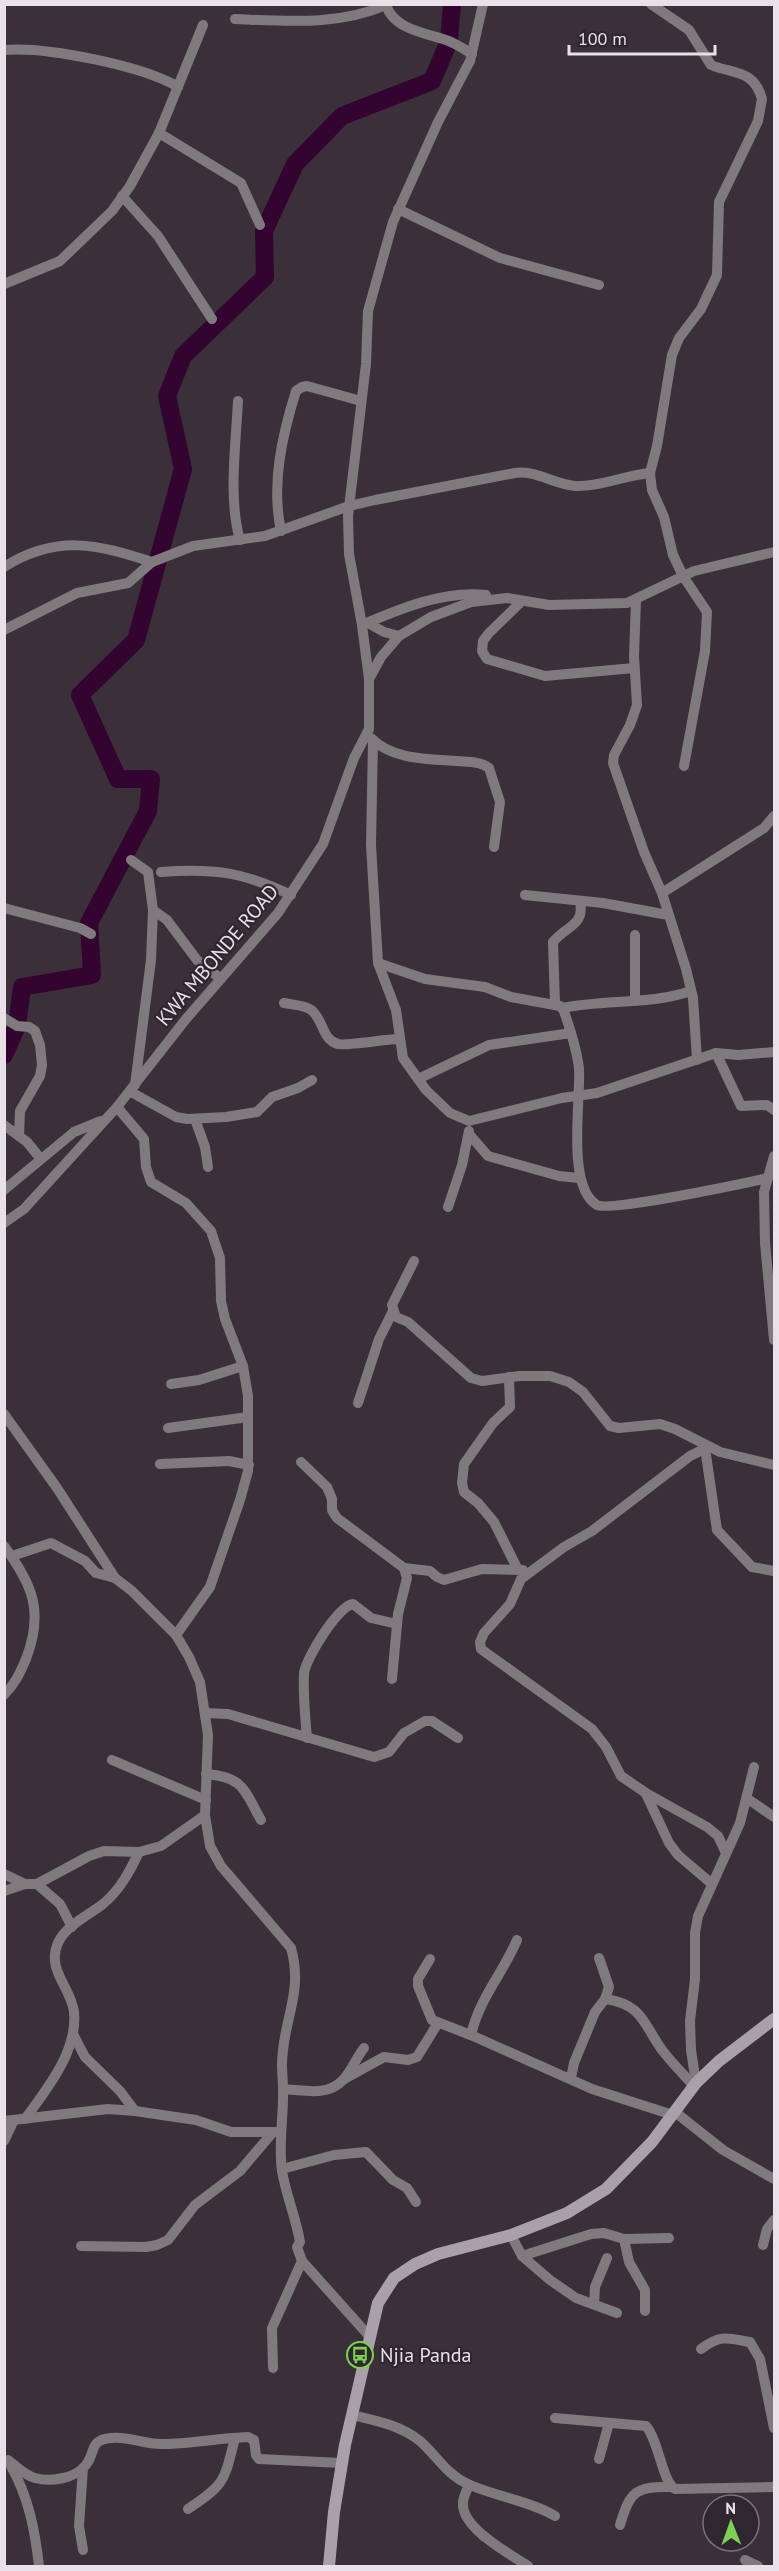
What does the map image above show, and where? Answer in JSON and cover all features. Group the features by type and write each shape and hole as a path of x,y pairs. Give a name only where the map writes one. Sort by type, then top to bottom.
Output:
{"street":[{"name":"KWA MBONDE ROAD","path":"4,1224 24,1209 117,1107 186,1018 279,913 322,844 354,758 370,737 365,624 349,554 349,506 357,449 369,302 398,209 472,54 483,4"},
{"path":"651,4 689,30 711,65 733,70 747,77 762,99 758,121 719,202 717,274 701,309 679,338 672,355 657,446 650,472 652,490 664,517 673,555 683,576 706,608 707,615 705,651 684,766"},
{"path":"234,19 347,18 386,5 390,14 407,27 449,41 472,54"},
{"path":"4,284 60,261 111,211 159,133 203,25"},
{"path":"4,50 57,54 109,63 148,74 178,87"},
{"path":"159,133 241,183 260,225"},
{"path":"122,196 158,236 212,319"},
{"path":"398,209 500,258 599,285"},
{"path":"280,531 276,507 282,444 296,391 308,386 361,401"},
{"path":"238,401 235,476 237,527 240,540"},
{"path":"4,630 77,594 128,583 152,562 193,546 240,540 280,531 349,506 520,472 577,486 650,472"},
{"path":"4,567 28,552 62,544 125,553 152,562"},
{"path":"365,624 410,607 468,594 549,605 621,604 636,600 706,567 736,563 774,552"},
{"path":"369,679 381,657 399,636 448,609 471,602 507,598"},
{"path":"636,600 634,668 638,705 614,755 613,763 644,852 662,892 691,990 697,1031 697,1060"},
{"path":"522,601 483,641 482,651 487,659 545,676 634,668"},
{"path":"365,624 399,636"},
{"path":"370,737 394,752 409,756 478,763 489,768 500,802 494,847"},
{"path":"370,737 371,845 378,963 396,1010 399,1039 404,1058 418,1079 450,1113 469,1121 562,1098 580,1097 716,1053 738,1055 774,1052"},
{"path":"662,892 764,828 773,819"},
{"path":"131,860 148,872 153,910 151,960 133,1088 176,1117 195,1119 257,1112 272,1097 298,1088 312,1080"},
{"path":"161,872 226,871 263,881 291,895"},
{"path":"525,895 668,915"},
{"path":"580,901 582,911 579,920 553,942 558,1006 577,1051 580,1097 576,1116 579,1178 595,1204 599,1206 701,1192 768,1178"},
{"path":"4,908 80,928 91,934"},
{"path":"153,910 167,920 197,960 221,979"},
{"path":"635,935 635,1000"},
{"path":"378,963 425,979 477,986 511,997 558,1006 671,997 691,990"},
{"path":"284,1003 308,1008 315,1014 330,1040 339,1045 378,1039 399,1039"},
{"path":"4,1018 17,1026 29,1027 35,1031 40,1045 42,1065 40,1076 20,1111 19,1136"},
{"path":"418,1079 489,1045 571,1033"},
{"path":"716,1053 741,1106 767,1105 774,1110"},
{"path":"117,1107 144,1139 146,1167 151,1182 186,1203 211,1231 220,1258 221,1301 225,1320 243,1366 248,1396 249,1465 240,1500 210,1587 176,1635"},
{"path":"4,1190 74,1132 105,1119"},
{"path":"195,1119 205,1147 208,1167"},
{"path":"448,1207 469,1134 469,1121"},
{"path":"4,1125 19,1136 40,1158"},
{"path":"469,1134 488,1156 558,1176 579,1178"},
{"path":"774,1156 764,1192 765,1244 774,1340"},
{"path":"414,1261 392,1305 393,1311 396,1317 408,1322 471,1378 482,1381 509,1377 550,1376 569,1382 583,1392 610,1426 619,1428 660,1424 675,1429 706,1448 738,1458 774,1465"},
{"path":"358,1403 379,1339 393,1311"},
{"path":"171,1384 199,1380 243,1366"},
{"path":"509,1377 510,1407 493,1423 464,1464 462,1483 464,1492 478,1503 494,1522 518,1570"},
{"path":"4,1414 57,1488 115,1578 132,1591 176,1635 200,1682 208,1735 205,1815 210,1846 221,1866 291,1948 297,1980 294,2004 283,2049 283,2089 276,2132 286,2192 297,2220 300,2242 297,2247 302,2261 370,2337"},
{"path":"168,1428 248,1417"},
{"path":"706,1448 668,1471 592,1531 532,1569 521,1579 510,1604 484,1633 480,1642 482,1649 528,1685 555,1700 592,1729 606,1747 621,1776 646,1793 707,1827 718,1836 726,1853"},
{"path":"706,1448 717,1530 752,1567 774,1570"},
{"path":"160,1464 229,1461 249,1465"},
{"path":"301,1462 327,1487 332,1499 332,1510 337,1518 404,1568 430,1571 436,1577 444,1580 482,1569 532,1569"},
{"path":"12,1556 51,1543 86,1561 96,1573 115,1578"},
{"path":"4,1546 12,1556 31,1594 37,1615 35,1634 22,1668 15,1684 4,1695"},
{"path":"392,1679 397,1624 407,1578 404,1568"},
{"path":"307,1738 304,1672 328,1627 342,1608 353,1604 371,1618 397,1624"},
{"path":"205,1713 228,1714 374,1757 389,1752 404,1733 425,1721 432,1721 458,1738"},
{"path":"112,1760 206,1800"},
{"path":"695,2085 690,2021 698,1916 748,1799 754,1767"},
{"path":"206,1774 225,1776 242,1785 261,1820"},
{"path":"646,1793 669,1843 678,1855 712,1884"},
{"path":"748,1799 774,1817"},
{"path":"4,1891 25,1884 37,1884 89,1856 104,1851 139,1852 161,1846 205,1815"},
{"path":"4,2141 15,2120 47,2089 62,2063 73,2034 74,2012 55,1967 57,1945 63,1934 113,1894 128,1876 139,1852"},
{"path":"4,1874 25,1884"},
{"path":"37,1884 60,1904 72,1927"},
{"path":"471,2035 479,2006 491,1985 499,1977 517,1940"},
{"path":"571,2078 574,2063 595,2012 605,1999 609,1987 599,1958"},
{"path":"430,1959 418,1979 418,1986 427,2004 428,2016 438,2023 471,2035 592,2089 674,2113 723,2150 771,2172"},
{"path":"605,1999 621,2001 639,2012 668,2058 695,2085"},
{"path":"329,2566 342,2463 378,2303 384,2290 401,2272 438,2254 511,2235 567,2213 606,2188 652,2142 695,2085 719,2061 774,2019"},
{"path":"283,2089 320,2092 333,2088 344,2079 384,2057 408,2060 417,2057 438,2023"},
{"path":"73,2034 85,2057 120,2091 135,2111"},
{"path":"344,2079 364,2048"},
{"path":"15,2120 92,2110 135,2111 196,2120 231,2132 276,2132"},
{"path":"81,2246 146,2247 168,2240 195,2205 240,2171 276,2132"},
{"path":"282,2169 334,2155 366,2152 393,2180 407,2188 416,2202"},
{"path":"763,2245 767,2229 774,2220"},
{"path":"522,2256 591,2234 604,2233 624,2238 669,2238"},
{"path":"511,2235 522,2256 576,2298 617,2313"},
{"path":"624,2238 629,2262 645,2290 645,2311"},
{"path":"594,2304 595,2287 607,2258"},
{"path":"273,2368 272,2328 302,2261"},
{"path":"701,2349 716,2338 723,2337 750,2342 760,2359 774,2428"},
{"path":"352,2415 396,2426 411,2434 449,2473 469,2485 545,2510 555,2516"},
{"path":"555,2418 646,2426 654,2439 671,2487"},
{"path":"599,2459 609,2423"},
{"path":"6,2458 34,2478 58,2479 72,2476 83,2468 92,2448 99,2440 122,2438 144,2444 161,2444 248,2437 254,2440 256,2455 259,2458 342,2463"},
{"path":"188,2509 209,2495 221,2483 226,2475 235,2438"},
{"path":"6,2458 25,2495 32,2518 39,2566"},
{"path":"83,2468 79,2526 83,2550"},
{"path":"469,2485 463,2503 465,2516 492,2543 528,2566"},
{"path":"620,2525 628,2500 633,2494 651,2487 690,2489 774,2487"},
{"path":"745,2560 758,2566"}],"waterway":[{"path":"4,1055 17,1026 22,987 92,975 89,923 148,811 151,779 118,779 80,695 136,640 183,469 167,396 183,356 265,277 264,231 295,164 342,116 432,81 449,41 452,4"}],"place":[{"name":"Njia Panda","path":"360,2355"}]}
